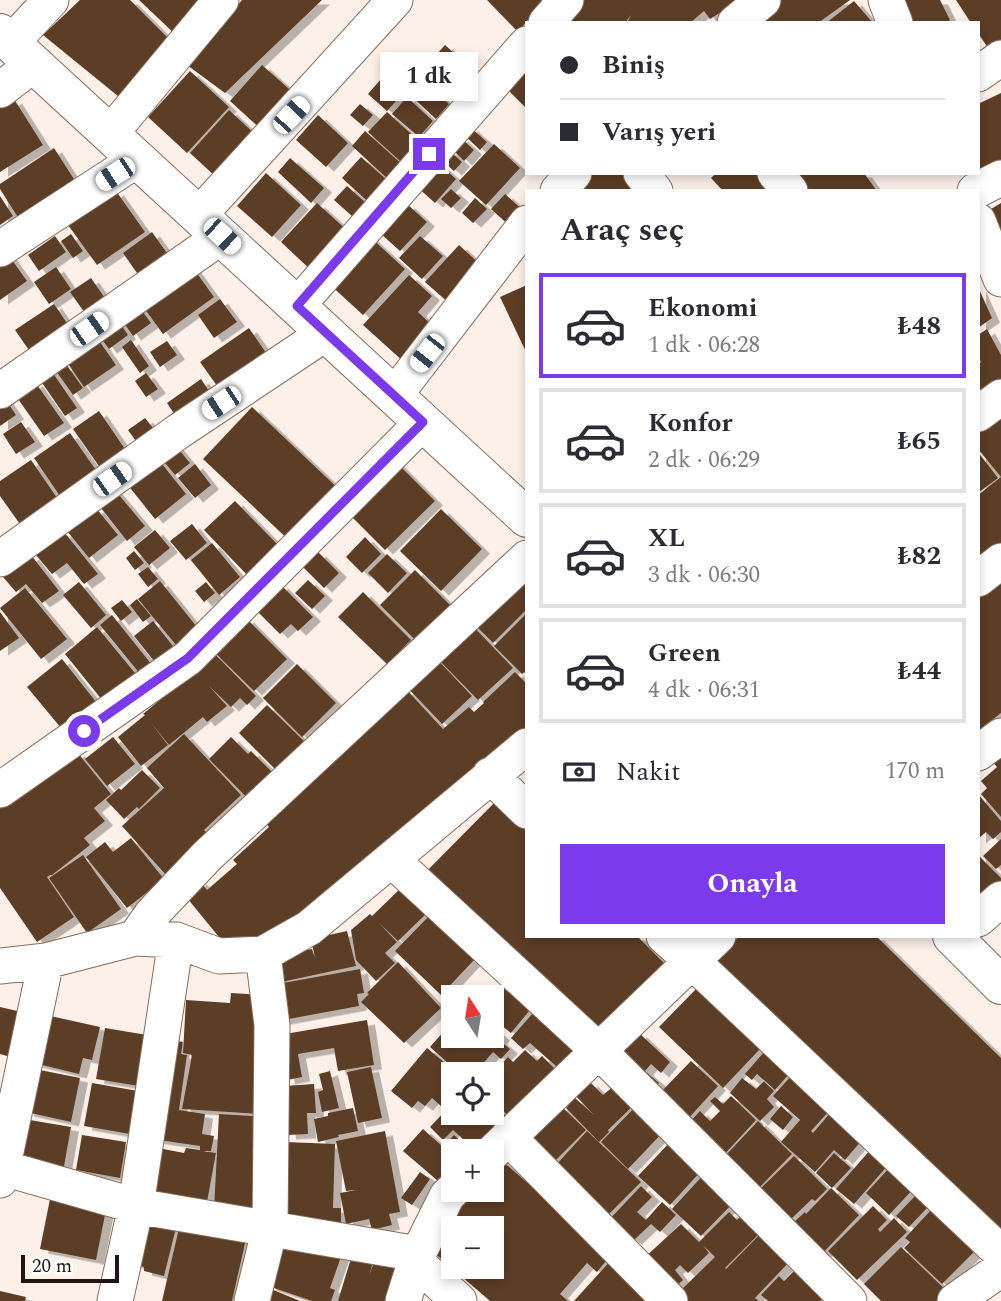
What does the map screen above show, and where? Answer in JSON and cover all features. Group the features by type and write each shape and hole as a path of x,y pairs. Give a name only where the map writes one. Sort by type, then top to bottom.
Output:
{"street":[{"path":"0,90 15,47 51,0"},
{"path":"0,249 124,146 220,0"},
{"path":"0,391 210,226 395,0"},
{"path":"548,21 566,0"},
{"path":"737,21 763,0"},
{"path":"886,0 894,21"},
{"path":"297,306 525,46"},
{"path":"15,47 525,516"},
{"path":"980,73 1001,58"},
{"path":"560,189 572,175"},
{"path":"643,175 653,189"},
{"path":"777,175 788,189"},
{"path":"979,189 1001,178"},
{"path":"394,396 525,226"},
{"path":"980,231 1001,279"},
{"path":"0,559 179,431 326,332"},
{"path":"980,413 1001,397"},
{"path":"0,790 188,658 423,422"},
{"path":"135,937 152,914 207,856 525,560"},
{"path":"980,577 1001,561"},
{"path":"980,752 1001,736"},
{"path":"0,967 46,961 135,937 176,940 219,956 263,954 309,928 525,748"},
{"path":"490,775 525,809"},
{"path":"392,860 599,1051 849,1301"},
{"path":"980,917 1001,899"},
{"path":"666,938 1001,1253"},
{"path":"504,1141 716,938"},
{"path":"965,938 1001,985"},
{"path":"115,1301 136,1206 176,940"},
{"path":"252,1301 270,1228 272,1025 263,954"},
{"path":"46,961 1,1171 136,1206 270,1228 417,1258 459,1301"},
{"path":"504,1149 670,1301"},
{"path":"403,1301 417,1258 444,1202"},
{"path":"955,1301 1001,1269"}],"building":[{"path":"80,0 130,0 171,41 124,101 43,35"},
{"path":"139,0 205,0 177,36"},
{"path":"242,0 322,0 225,93 187,65"},
{"path":"487,0 544,0 518,32"},
{"path":"581,0 740,0 710,19 704,11 692,21 628,21 631,15 626,21 560,21"},
{"path":"771,0 850,0 821,21 745,21"},
{"path":"895,0 940,0 950,20 949,21 906,21"},
{"path":"956,0 1001,0 1001,47 992,54 980,36 980,21 970,21"},
{"path":"854,1 871,21 829,21"},
{"path":"445,45 476,73 450,101 419,74"},
{"path":"262,65 297,96 264,132 230,101"},
{"path":"190,71 229,107 187,153 148,117"},
{"path":"388,71 407,89 387,111 368,94"},
{"path":"525,72 525,107 507,89"},
{"path":"423,81 449,104 436,119 410,95"},
{"path":"1001,93 1001,168 975,183 972,175 980,175 980,103"},
{"path":"407,97 433,121 419,137 392,114"},
{"path":"14,99 43,145 0,172 0,108"},
{"path":"360,104 373,115 363,126 350,115"},
{"path":"229,110 256,135 217,178 190,153"},
{"path":"387,112 418,140 400,161 368,132"},
{"path":"318,115 348,143 326,167 296,140"},
{"path":"470,127 487,142 480,150 463,134"},
{"path":"365,131 404,166 390,181 352,146"},
{"path":"460,137 474,150 464,161 451,148"},
{"path":"494,144 520,168 486,205 459,181"},
{"path":"54,148 81,190 24,227 0,189 0,184"},
{"path":"449,150 462,162 454,171 440,159"},
{"path":"361,157 396,188 377,210 342,178"},
{"path":"290,158 324,188 311,203 278,172"},
{"path":"436,161 456,179 435,203 415,185"},
{"path":"266,173 301,205 272,237 237,206"},
{"path":"592,175 640,175 650,189 582,189 580,187"},
{"path":"714,175 769,175 769,189 721,189 711,178"},
{"path":"786,175 865,175 876,189 796,189"},
{"path":"347,186 375,211 362,225 334,200"},
{"path":"451,189 461,198 451,208 441,199"},
{"path":"116,191 145,232 97,265 68,225"},
{"path":"505,194 525,212 525,216 513,229 491,209"},
{"path":"0,196 13,216 0,225"},
{"path":"475,198 487,209 473,223 462,213"},
{"path":"317,203 350,233 314,273 281,242"},
{"path":"1001,203 1001,231 991,209"},
{"path":"407,204 427,222 400,251 380,233"},
{"path":"152,232 174,263 144,283 123,253"},
{"path":"71,234 83,251 73,258 61,241"},
{"path":"368,235 405,269 363,315 326,281"},
{"path":"55,236 66,252 39,271 28,255"},
{"path":"420,236 443,256 422,279 399,258"},
{"path":"459,245 483,267 450,304 425,282"},
{"path":"7,253 27,281 0,300 0,258"},
{"path":"191,265 214,297 163,334 139,301"},
{"path":"56,267 71,289 49,304 34,282"},
{"path":"409,275 432,296 418,312 436,329 405,363 363,325"},
{"path":"91,278 107,301 87,316 70,292"},
{"path":"525,286 525,350 500,297"},
{"path":"980,291 992,318 980,327"},
{"path":"220,299 237,322 214,338 198,315"},
{"path":"54,304 71,329 33,356 15,330"},
{"path":"137,304 151,323 133,336 119,316"},
{"path":"115,316 128,335 109,349 95,330"},
{"path":"249,328 273,363 225,397 200,362"},
{"path":"987,329 1001,355 1001,394 980,410 981,362 980,334"},
{"path":"93,332 116,365 84,387 62,355"},
{"path":"131,340 149,366 140,373 122,347"},
{"path":"167,341 177,355 160,367 150,352"},
{"path":"66,364 83,388 73,395 56,371"},
{"path":"48,366 77,408 65,416 36,374"},
{"path":"146,373 158,389 146,397 135,381"},
{"path":"201,379 217,403 183,427 167,403"},
{"path":"35,382 64,423 44,436 16,396"},
{"path":"4,397 16,415 0,426 0,399"},
{"path":"252,407 344,494 295,546 203,459"},
{"path":"99,411 127,452 101,469 73,429"},
{"path":"1001,412 1001,477 980,451 980,429"},
{"path":"145,418 156,432 138,444 128,430"},
{"path":"21,422 35,442 16,454 3,434"},
{"path":"70,433 98,473 62,499 34,458"},
{"path":"171,440 190,463 175,475 156,452"},
{"path":"154,454 186,494 155,519 123,479"},
{"path":"980,455 998,478 980,492"},
{"path":"31,460 64,508 27,534 0,496 0,481"},
{"path":"394,460 435,501 385,550 345,510"},
{"path":"195,464 211,485 195,498 178,478"},
{"path":"1001,477 1001,555 980,565 980,493"},
{"path":"114,489 145,526 127,541 97,503"},
{"path":"235,501 281,548 250,578 204,530"},
{"path":"96,508 118,535 89,558 67,531"},
{"path":"441,509 482,549 441,591 400,551"},
{"path":"192,524 207,543 186,560 170,541"},
{"path":"155,530 170,548 149,565 134,547"},
{"path":"64,532 98,574 84,584 67,563 52,574 36,555"},
{"path":"365,537 381,554 362,573 346,557"},
{"path":"212,543 240,577 219,595 191,560"},
{"path":"134,551 144,563 135,570 126,558"},
{"path":"318,552 339,573 324,588 303,567"},
{"path":"387,554 407,573 388,593 368,573"},
{"path":"31,555 59,591 42,603 26,584 16,592 3,577"},
{"path":"148,567 158,579 148,587 138,574"},
{"path":"415,570 450,605 415,640 380,605"},
{"path":"1001,572 1001,713 980,729 980,588"},
{"path":"517,576 525,584 525,611 493,643 472,622"},
{"path":"308,580 325,596 312,609 295,593"},
{"path":"160,581 197,627 176,645 138,599"},
{"path":"79,582 106,615 91,628 63,595"},
{"path":"206,582 215,593 204,602 195,591"},
{"path":"280,584 313,617 298,631 291,624 280,634 255,609"},
{"path":"25,588 67,639 41,659 0,608"},
{"path":"363,592 411,640 387,664 338,617"},
{"path":"137,599 151,616 143,622 130,605"},
{"path":"122,600 132,612 121,621 111,608"},
{"path":"0,612 19,638 0,651"},
{"path":"112,615 152,665 140,674 100,625"},
{"path":"525,615 525,672 522,674 494,646"},
{"path":"246,618 287,659 254,691 213,651"},
{"path":"153,621 173,646 154,661 134,636"},
{"path":"470,623 513,668 478,700 435,656"},
{"path":"97,627 144,684 111,711 65,654"},
{"path":"213,652 256,696 247,705 240,698 231,707 209,686 227,706 207,722 203,717 169,745 151,723 168,745 141,766 118,737 194,672"},
{"path":"433,655 472,696 442,724 403,683"},
{"path":"62,659 100,707 66,734 27,687"},
{"path":"297,664 336,703 302,737 263,698"},
{"path":"515,672 525,682 525,736 295,927 232,953 183,893 199,880 207,890 237,864 233,860 269,827 264,821 406,689 443,729 469,707 474,712"},
{"path":"267,705 305,742 277,771 239,733"},
{"path":"184,734 241,795 204,830 208,834 165,874 122,826 164,788 147,768"},
{"path":"113,737 135,764 107,786 85,759"},
{"path":"231,737 248,754 251,751 278,778 253,804 209,759"},
{"path":"1001,743 1001,817 981,794 987,788 981,781 997,767 987,756"},
{"path":"77,752 111,794 94,808 105,821 84,838 90,845 47,877 74,917 37,942 0,888 0,808 17,794 20,798"},
{"path":"142,770 160,788 139,809 137,807 124,819 106,800"},
{"path":"980,796 1001,821 1001,832 993,839 986,832 980,837"},
{"path":"497,800 525,827 525,938 639,938 664,963 589,1039 422,876"},
{"path":"131,838 164,879 127,908 86,857 105,842 113,852"},
{"path":"1001,839 1001,865 996,869 983,856"},
{"path":"83,855 121,909 87,933 49,878"},
{"path":"980,857 1001,878 1001,887 980,903"},
{"path":"401,888 426,914 398,941 379,923 397,942 385,953 395,963 376,981 356,960 351,930 370,914 372,916"},
{"path":"429,916 474,960 450,985 441,985 441,995 395,951"},
{"path":"347,931 356,966 277,983 271,957 312,949 315,958 311,939"},
{"path":"737,938 878,938 1001,1058 1001,1237 711,965"},
{"path":"398,962 441,1008 404,1043 361,1002 369,994 367,993"},
{"path":"360,969 364,993 357,994 359,1006 278,1021 272,985"},
{"path":"697,988 760,1049 723,1088 659,1027"},
{"path":"504,989 530,1010 511,1033 504,1027"},
{"path":"231,993 262,995 261,1114 182,1109 192,1055 183,1053 186,1000 230,1003"},
{"path":"0,1007 26,1013 14,1058 0,1054"},
{"path":"533,1013 574,1050 558,1068 530,1043 523,1049 511,1038"},
{"path":"46,1015 100,1027 92,1060 83,1058 79,1074 34,1063"},
{"path":"367,1020 374,1065 338,1071 334,1048 298,1054 302,1077 287,1080 279,1035"},
{"path":"105,1028 153,1036 145,1087 96,1079"},
{"path":"639,1033 670,1062 661,1073 651,1064 645,1071 659,1083 653,1089 617,1057"},
{"path":"441,1035 441,1048 504,1048 504,1044 510,1049 501,1059 493,1052 484,1062 447,1062 430,1047"},
{"path":"167,1039 183,1042 181,1054 187,1055 179,1110 205,1114 202,1134 214,1136 211,1151 203,1151 216,1153 205,1213 143,1202 153,1147 184,1153 186,1148 200,1150 200,1146 152,1139"},
{"path":"427,1048 444,1062 441,1062 441,1106 432,1098 425,1106 418,1101 412,1108 391,1091"},
{"path":"525,1050 537,1061 542,1056 555,1069 509,1117 504,1112 503,1062 508,1057 513,1062"},
{"path":"764,1052 789,1074 775,1090 757,1074 752,1080 745,1074"},
{"path":"691,1061 718,1086 686,1121 658,1095"},
{"path":"371,1067 382,1118 358,1123 347,1072"},
{"path":"35,1069 80,1078 71,1122 26,1112"},
{"path":"330,1071 339,1108 322,1112 318,1092 323,1090 319,1074"},
{"path":"792,1075 831,1109 811,1131 813,1133 831,1112 862,1140 845,1160 834,1150 815,1172 781,1142 800,1120 773,1096"},
{"path":"742,1078 756,1089 764,1081 774,1091 767,1099 774,1107 760,1121 730,1093"},
{"path":"590,1082 603,1095 615,1085 634,1105 599,1142 566,1108 575,1098 594,1115 575,1095"},
{"path":"92,1083 138,1091 130,1134 84,1126"},
{"path":"314,1084 316,1113 307,1113 308,1134 288,1135 284,1086"},
{"path":"731,1096 756,1120 722,1157 688,1124 700,1111 710,1121 720,1111 710,1101 715,1097 723,1104"},
{"path":"640,1102 667,1128 628,1169 601,1142"},
{"path":"560,1105 586,1130 552,1164 526,1139"},
{"path":"781,1106 793,1117 783,1130 770,1119"},
{"path":"353,1108 358,1131 318,1142 314,1119"},
{"path":"219,1114 267,1117 254,1212 214,1209"},
{"path":"441,1116 441,1125 501,1125 488,1139 463,1139 453,1130 442,1139 430,1127"},
{"path":"24,1119 71,1127 63,1172 16,1163"},
{"path":"758,1121 792,1154 759,1188 725,1156"},
{"path":"423,1129 441,1145 441,1184 403,1151"},
{"path":"385,1131 400,1212 389,1214 392,1225 372,1230 369,1219 346,1224 340,1193 356,1190 346,1191 336,1141"},
{"path":"587,1131 641,1182 606,1217 554,1167"},
{"path":"82,1135 126,1142 120,1178 76,1170"},
{"path":"672,1140 703,1169 670,1205 638,1176"},
{"path":"285,1142 335,1144 333,1208 341,1208 341,1227 283,1225"},
{"path":"872,1148 890,1163 854,1204 836,1189"},
{"path":"834,1153 851,1168 832,1188 816,1173"},
{"path":"794,1156 827,1189 790,1220 760,1189"},
{"path":"504,1162 611,1255 597,1272 587,1263 560,1294 568,1301 490,1301 464,1279 504,1279 504,1216 451,1216 463,1202 504,1202"},
{"path":"893,1164 916,1186 889,1215 866,1193"},
{"path":"420,1172 430,1179 412,1205 401,1198"},
{"path":"706,1172 736,1200 701,1236 672,1209"},
{"path":"641,1186 652,1197 637,1212 646,1220 662,1202 676,1215 660,1232 651,1224 634,1240 606,1223"},
{"path":"831,1188 859,1215 823,1253 792,1224 805,1212 806,1214"},
{"path":"915,1196 927,1208 909,1227 896,1216"},
{"path":"50,1199 106,1210 96,1260 40,1249"},
{"path":"873,1206 887,1220 878,1229 880,1232 894,1218 907,1232 857,1280 828,1251"},
{"path":"931,1210 974,1252 942,1284 904,1248 910,1242 905,1238"},
{"path":"729,1212 737,1220 745,1212 763,1230 726,1269 765,1229 794,1257 755,1298 759,1301 684,1301 677,1294 715,1257 703,1245 709,1253 688,1273 680,1265 675,1270 683,1280 672,1290 643,1259 681,1224 699,1242"},
{"path":"140,1214 177,1224 164,1276 144,1271 144,1267 127,1262"},
{"path":"180,1224 246,1239 232,1301 162,1301"},
{"path":"441,1227 441,1259 425,1245"},
{"path":"286,1235 342,1254 330,1288 335,1290 331,1301 312,1301 268,1286"},
{"path":"901,1247 949,1293 941,1301 881,1301 864,1284"},
{"path":"352,1255 373,1262 369,1276 374,1262 397,1269 386,1301 338,1301"},
{"path":"613,1258 648,1301 574,1301"},
{"path":"800,1265 829,1293 820,1301 768,1301 761,1295 779,1276 784,1281"},
{"path":"271,1289 300,1301 266,1301"},
{"path":"0,1291 26,1297 25,1301 0,1301"}],"route":[{"path":"84,731 188,658 423,422 297,306 429,154"}]}
